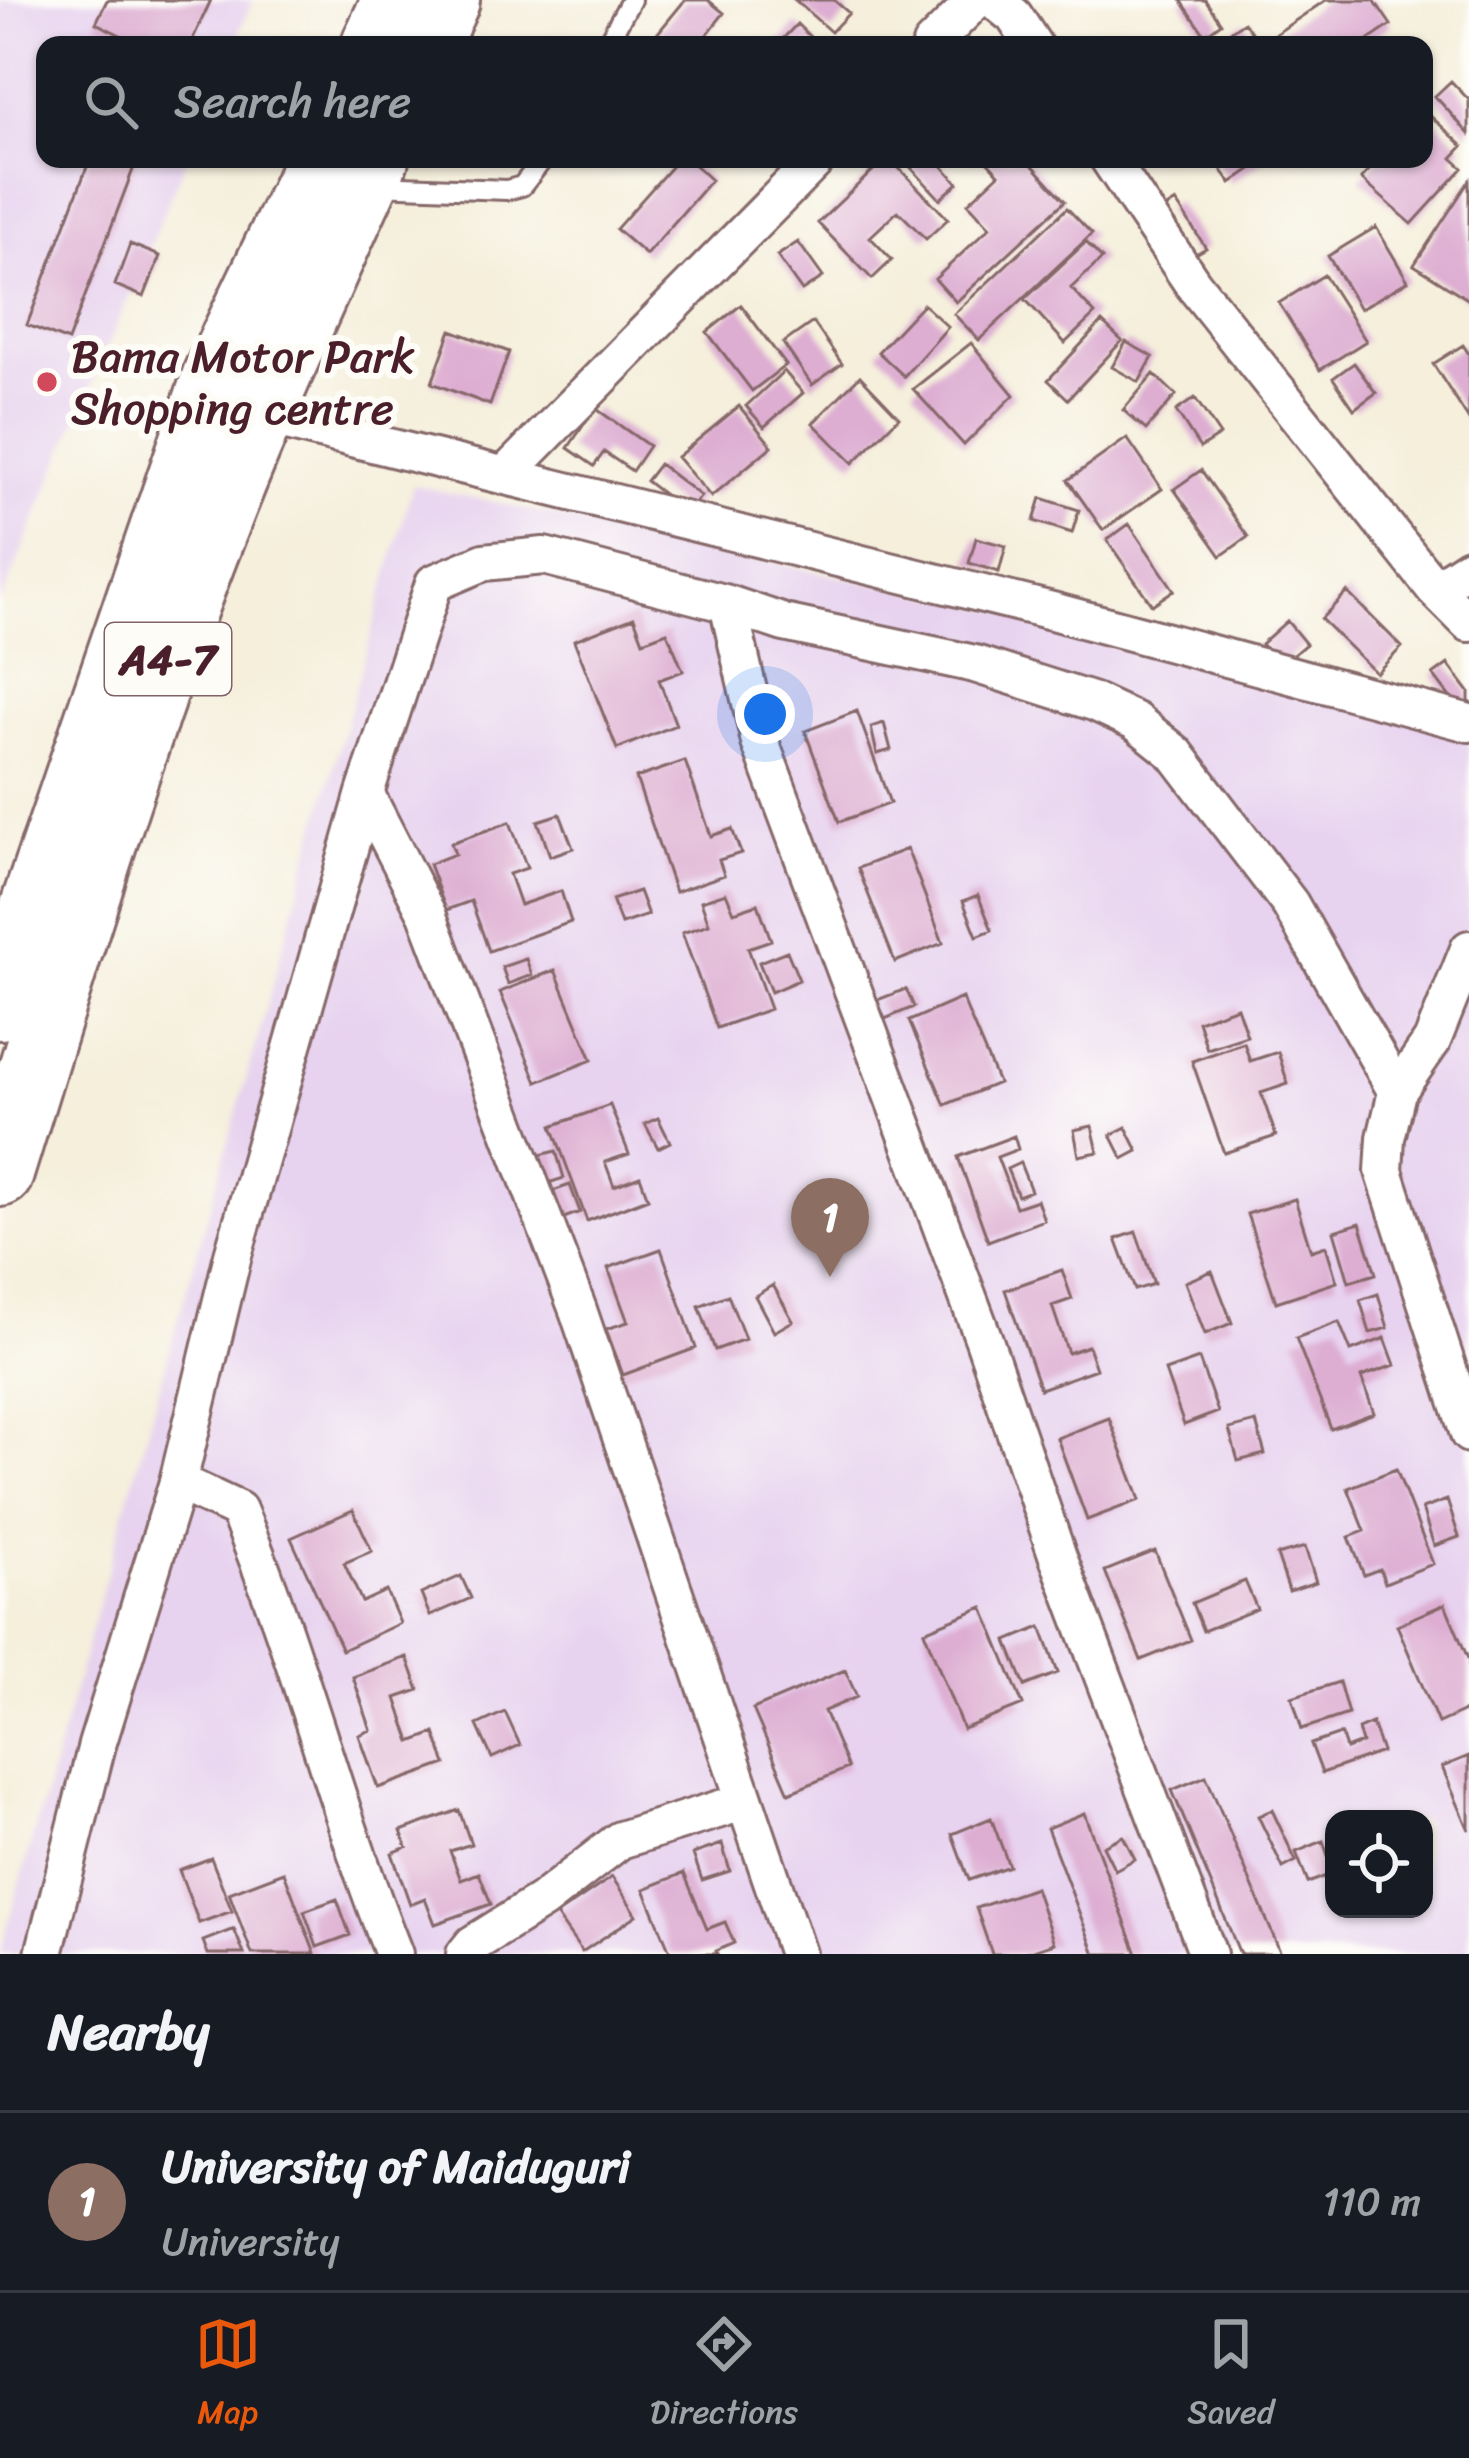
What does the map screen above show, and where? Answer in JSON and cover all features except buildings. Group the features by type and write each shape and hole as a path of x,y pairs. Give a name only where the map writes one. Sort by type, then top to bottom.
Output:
{"highway":[{"path":"379,36 396,0"},
{"path":"430,36 446,0"},
{"name":"A4-7","path":"0,1173 88,887 213,531 260,415 343,168"},
{"name":"A4-7","path":"0,1006 216,376 343,168"}],"street":[{"path":"940,36 976,0"},
{"path":"994,0 1014,16 1027,36"},
{"path":"505,475 808,168"},
{"path":"1115,168 1193,284 1435,589 1469,623"},
{"path":"260,415 1052,611 1469,723"},
{"path":"44,1954 97,1745 178,1481 233,1256 364,793 434,583 484,562 544,556 784,623 975,664 1094,702 1136,721 1174,753 1290,904 1396,1092"},
{"path":"1435,589 1469,567"},
{"path":"728,604 760,742 1208,1954"},
{"path":"364,793 427,914 578,1310 797,1954"},
{"path":"1469,949 1432,1042 1396,1092 1385,1138 1384,1171 1469,1434"},
{"path":"178,1481 238,1510 270,1587 359,1869 394,1954"},
{"path":"465,1954 472,1944 542,1901 620,1840 743,1802"}],"lane":[{"path":"611,36 631,0"},
{"path":"358,168 507,190 522,186 536,168"}],"shaded area":[{"name":"Bama Motor Park Shopping centre","path":"0,0 253,0 238,36 36,36 36,168 182,168 0,604"},
{"path":"413,485 1174,648 1469,734 1469,1954 0,1954"}],"place":[{"name":"Bama Motor Park Shopping centre","path":"47,382"},
{"name":"University of Maiduguri","path":"830,1277"}]}
